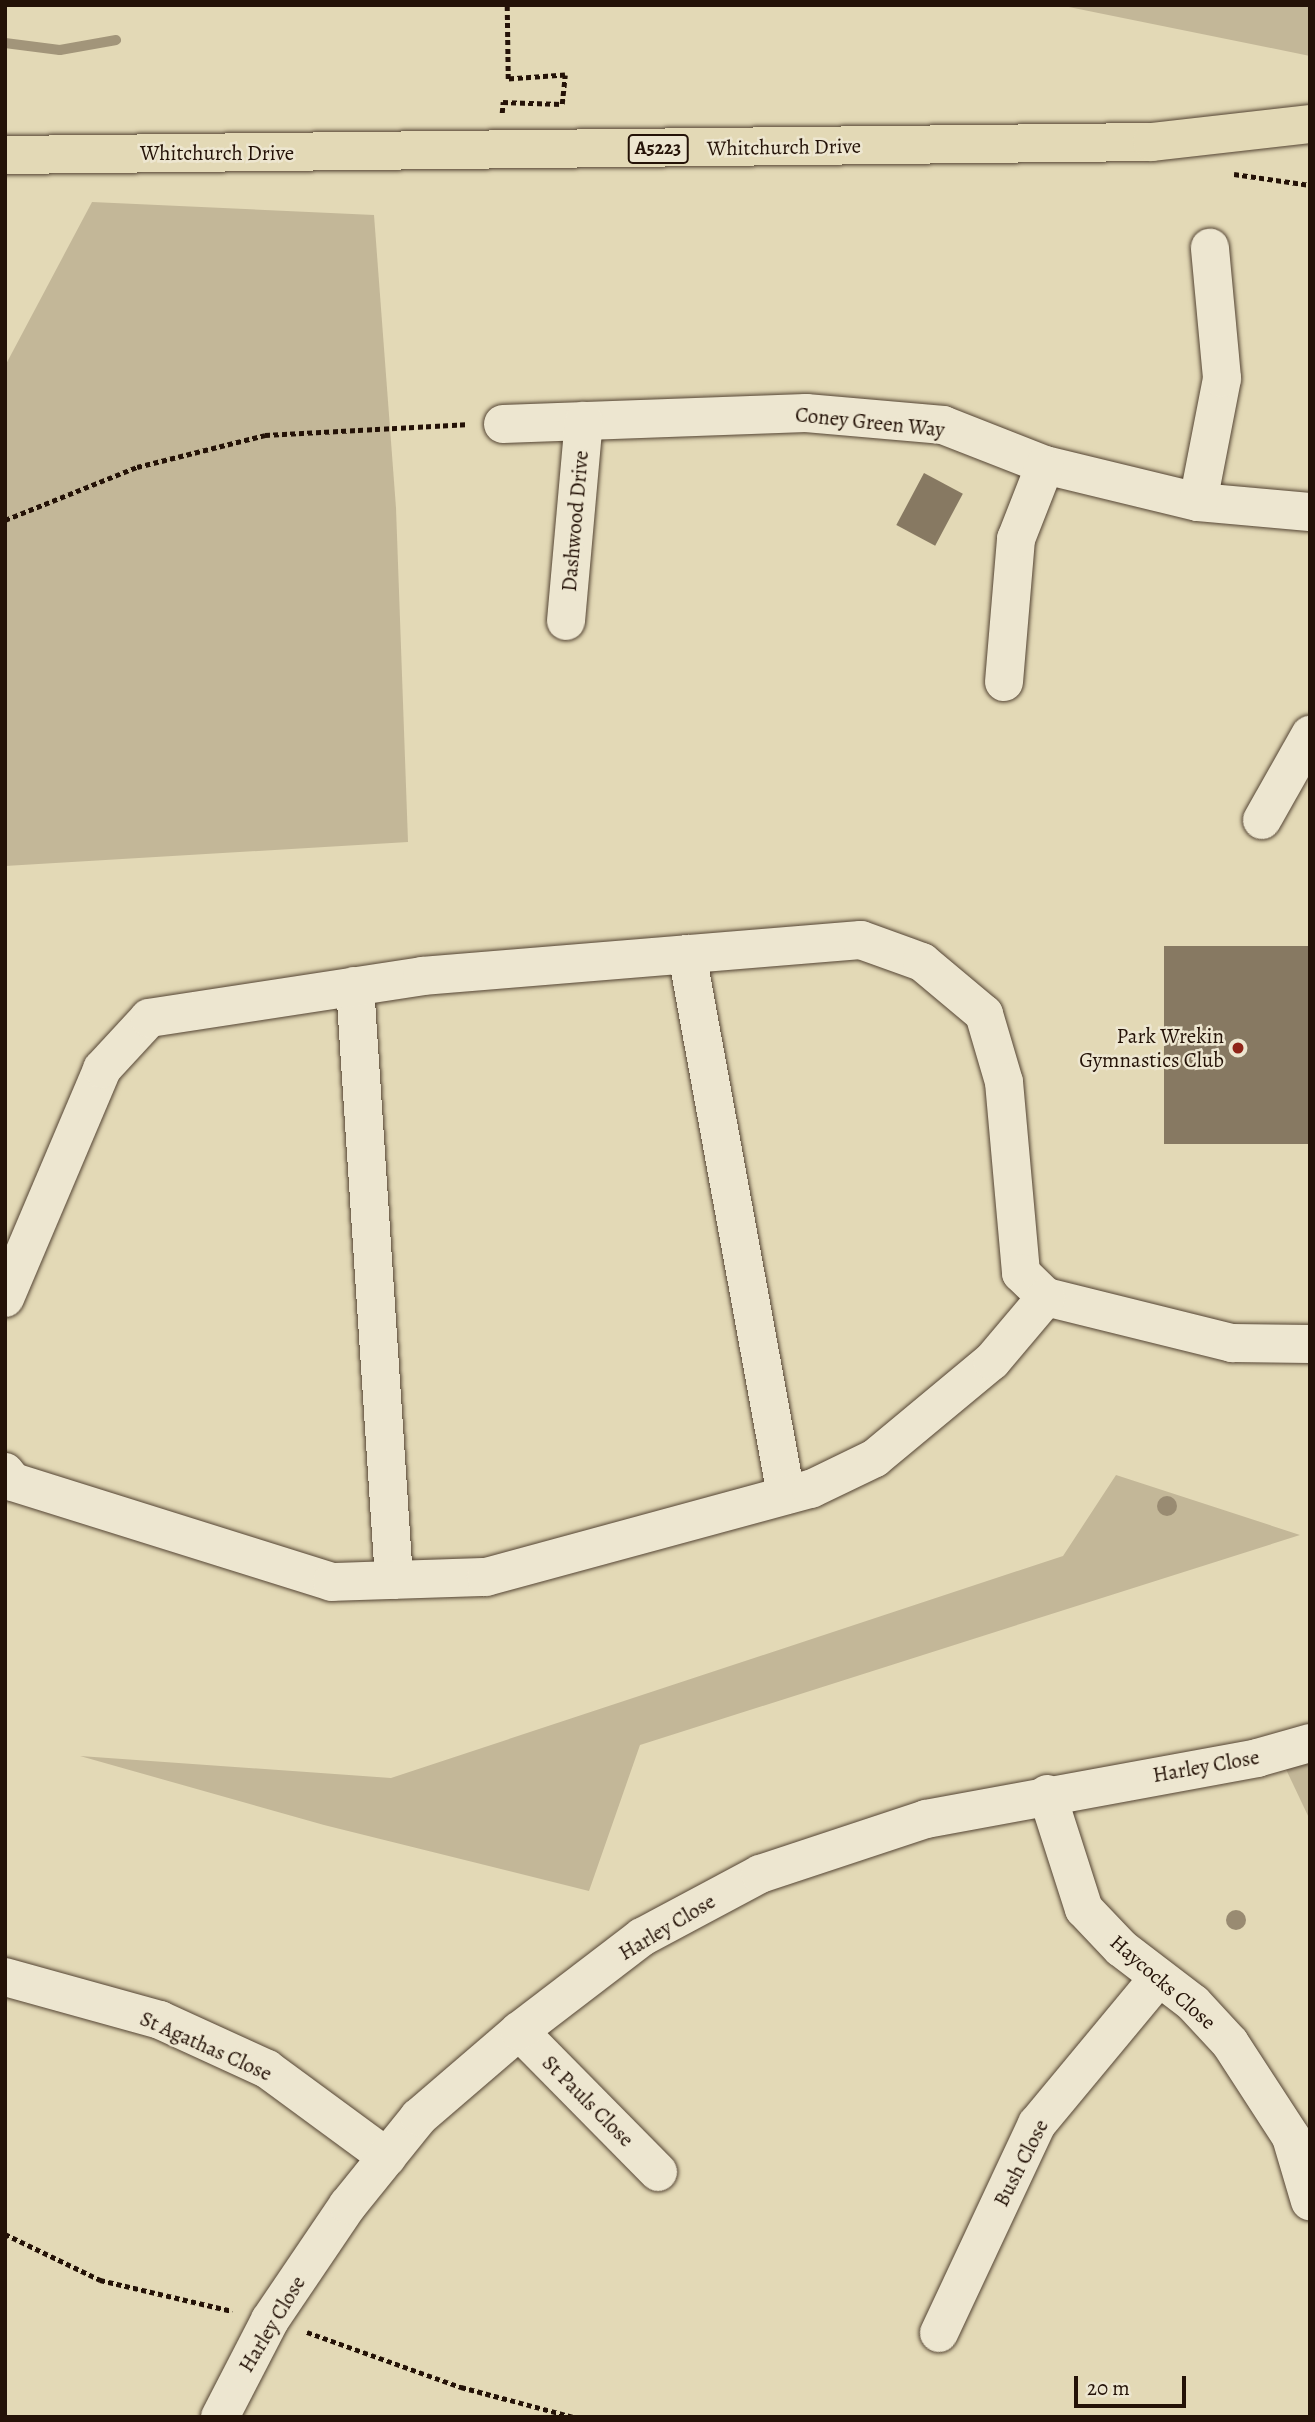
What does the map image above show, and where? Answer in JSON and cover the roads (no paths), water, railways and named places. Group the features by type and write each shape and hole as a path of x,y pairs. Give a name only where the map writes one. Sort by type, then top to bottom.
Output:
{"main road":[{"name":"Whitchurch Drive","path":"5,155 1152,142 1310,124"}],"street":[{"path":"1198,502 1222,378 1210,248"},
{"name":"Coney Green Way","path":"503,424 806,413 943,425 1045,465 1198,502 1310,512"},
{"name":"Dashwood Drive","path":"566,621 584,421"},
{"path":"1004,682 1016,539 1045,465"},
{"path":"1262,820 1310,735"},
{"path":"5,1298 102,1069 149,1018 422,976 861,940 922,962 984,1014 1004,1082 1021,1273 1046,1297 1232,1343 1310,1344"},
{"path":"687,954 786,1495"},
{"path":"355,986 394,1580"},
{"path":"5,1472 13,1482 332,1582 486,1577 786,1495 876,1458 992,1361 1046,1297"},
{"name":"Harley Close","path":"220,2417 270,2320 348,2205 419,2117 519,2031 642,1937 760,1874 926,1819 1047,1794 1257,1758 1310,1743"},
{"name":"Haycocks Close","path":"1047,1794 1084,1909 1121,1948 1194,2003 1230,2043 1265,2093 1291,2137 1310,2201"},
{"name":"St Agathas Close","path":"5,1977 160,2020 267,2069 387,2157"},
{"name":"Bush Close","path":"939,2333 1037,2124 1158,1978"},
{"name":"St Pauls Close","path":"519,2031 658,2172"}],"waterway":[{"path":"5,43 60,50 116,40"}],"place":[{"name":"Park Wrekin Gymnastics Club","path":"1238,1048"}]}
